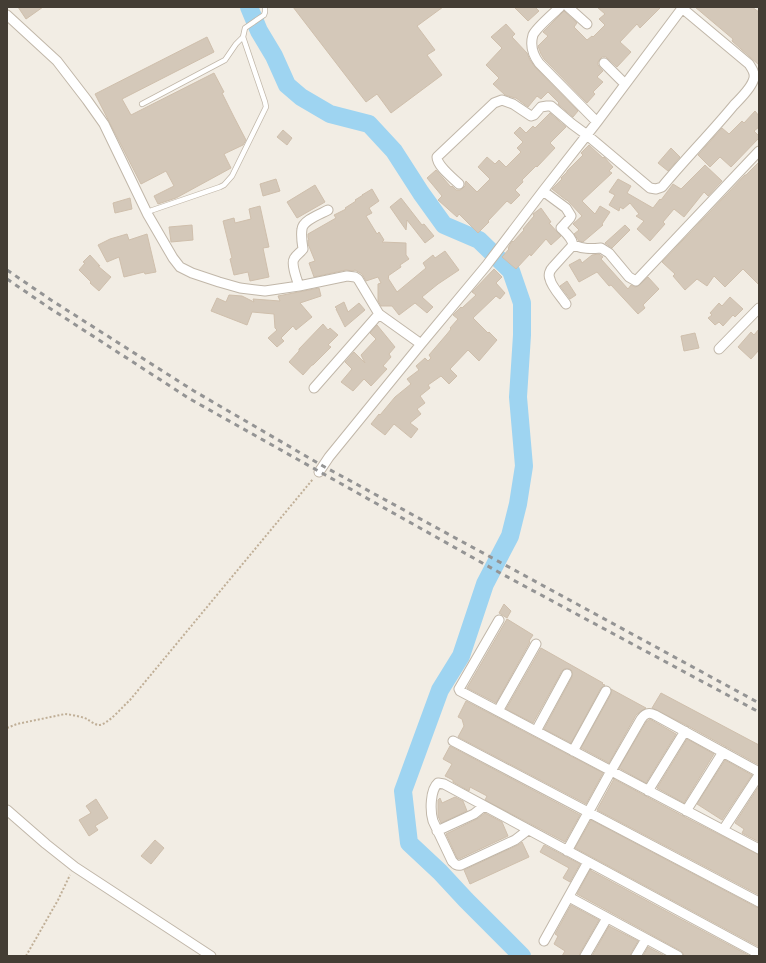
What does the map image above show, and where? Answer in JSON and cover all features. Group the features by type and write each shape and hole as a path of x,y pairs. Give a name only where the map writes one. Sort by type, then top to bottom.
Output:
{"street":[{"path":"560,7 536,31 532,43 533,52 539,63 597,122"},
{"path":"568,7 587,24"},
{"path":"319,472 329,457 486,266 543,191 587,135 597,122 683,7 749,64 755,74 751,85 662,187 658,189 650,188 587,135 551,106 541,106 534,115 531,116 512,104 502,100 494,103 437,157 440,165 459,184"},
{"path":"7,15 56,61 104,124 147,213 173,258 180,266 192,273 240,288 265,291 347,276 355,277 364,287 379,314 421,344"},
{"path":"604,63 625,84"},
{"path":"573,245 588,249 601,248 609,253 629,277 636,281 759,151"},
{"path":"543,191 566,208 570,213 570,218 561,228 571,239 573,245"},
{"path":"299,286 293,263 294,258 303,249 302,227 307,222 328,210"},
{"path":"566,304 549,276 553,267 573,245"},
{"path":"719,349 759,308"},
{"path":"314,388 379,314"},
{"path":"499,620 459,689 460,691 759,849"},
{"path":"498,711 536,644"},
{"path":"536,731 567,674"},
{"path":"573,751 606,691"},
{"path":"567,851 643,716 648,714 652,714 685,731 759,773 723,830"},
{"path":"648,791 685,731"},
{"path":"453,741 759,902"},
{"path":"686,811 722,752"},
{"path":"528,830 515,840 461,865 455,864 452,861 433,821 431,814 433,790 438,783 444,784 759,954"},
{"path":"438,831 474,814 484,806"},
{"path":"7,810 74,867 211,956"},
{"path":"544,941 588,862"},
{"path":"569,897 678,956"},
{"path":"585,956 607,918"},
{"path":"636,956 646,939"}],"lane":[{"path":"147,213 220,187 224,185 232,176 266,107 263,94 243,37 245,28 265,14 265,7"},
{"path":"142,104 222,62 228,57 236,44 243,37"}],"path":[{"path":"7,728 17,724 65,714 71,714 84,718 98,725 109,720 130,700 319,472"},
{"path":"26,956 58,900 74,867"}],"building":[{"path":"18,7 43,7 26,19"},
{"path":"293,7 443,7 417,26 435,50 427,55 442,75 391,113 377,94 366,102"},
{"path":"514,7 535,7 539,11 528,21"},
{"path":"597,7 661,7 640,28 637,24 620,42 631,52 617,67 606,57 602,57 600,59 598,65 603,71 597,77 603,82 593,92 595,94 587,103 544,59 538,46 548,36 543,32 564,11 577,23 574,27 587,40 592,36 593,37 605,25 599,19 605,14"},
{"path":"695,7 752,7 759,12 759,65 732,41 733,39"},
{"path":"506,24 515,34 512,37 527,53 535,67 578,111 573,117 558,104 559,103 548,92 541,99 537,96 528,107 516,98 505,95 493,84 499,78 486,65 502,48 491,37"},
{"path":"207,37 214,52 122,99 131,115 214,73 224,92 222,93 246,140 243,145 224,154 231,168 176,198 158,204 154,196 174,186 166,171 141,184 95,94"},
{"path":"755,111 759,116 759,127 754,131 759,138 731,167 720,157 710,167 698,155 722,128 729,134 742,121 744,123"},
{"path":"550,113 566,127 550,143 555,148 522,180 523,182 515,190 520,195 511,204 507,201 478,233 459,214 457,217 438,200 442,196 427,178 436,170 451,187 452,186 456,190 463,188 466,181 477,192 490,179 478,167 487,157 495,164 499,160 506,167 521,152 517,148 523,142 514,133 520,127 526,133 533,126 535,128"},
{"path":"283,130 292,138 287,145 277,137"},
{"path":"589,145 603,158 604,157 613,167 609,171 612,173 582,201 595,214 600,206 610,212 602,224 603,225 583,242 579,241 574,234 579,230 573,224 582,216 567,200 552,189 583,155 581,153"},
{"path":"671,148 680,157 668,171 658,163"},
{"path":"759,162 759,285 743,269 725,287 714,276 707,286 697,279 685,290 673,276 675,274 662,262"},
{"path":"705,165 722,181 708,196 704,192 684,217 674,209 663,222 665,224 650,241 637,229 644,221 636,216 639,214 630,203 623,209 620,207 619,211 609,205 615,195 609,192 618,179 631,186 627,193 653,208 673,184 681,189"},
{"path":"276,179 280,191 263,196 260,184"},
{"path":"315,185 325,202 297,218 287,202"},
{"path":"372,189 379,201 369,208 372,213 366,216 377,234 379,232 384,240 382,242 406,243 406,255 409,259 388,276 397,292 426,268 423,263 433,255 435,258 445,251 459,270 422,297 433,307 427,313 415,303 399,315 392,306 381,306 378,301 378,284 381,283 378,277 366,281 362,274 355,270 346,270 314,277 309,263 315,261 308,244 308,234 336,218 334,215 346,209 345,208 356,201 355,200"},
{"path":"130,198 132,209 115,213 113,203"},
{"path":"401,198 422,225 424,224 434,236 425,243 407,220 406,230 390,207"},
{"path":"260,206 269,247 263,248 269,277 250,281 248,272 234,275 230,259 232,258 223,221 234,218 235,223 251,219 249,209"},
{"path":"541,208 551,222 549,223 561,236 551,245 546,239 531,256 530,254 516,269 502,257 509,249 508,248 512,241 513,242 524,230 523,229 534,216 533,214"},
{"path":"192,225 193,240 171,242 169,227"},
{"path":"625,225 630,230 612,248 605,243"},
{"path":"127,234 129,240 147,234 156,272 145,274 144,272 124,277 119,257 107,262 98,245 110,239"},
{"path":"599,254 603,257 601,259 628,289 631,285 635,287 638,286 648,277 659,289 643,305 645,308 638,314 597,272 579,282 569,265 580,259 582,263 592,255"},
{"path":"90,255 100,266 98,266 111,277 99,291 79,270 85,263 83,262"},
{"path":"494,269 502,277 496,283 505,293 500,299 496,296 473,318 497,340 479,361 468,350 450,369 457,376 449,384 441,376 428,385 430,388 420,396 425,403 417,409 421,414 410,423 418,429 411,438 394,424 385,435 371,424 395,397 411,384 407,379 419,370 416,366 425,358 428,361 431,358 429,355 458,319 453,315 476,295 472,292"},
{"path":"567,281 576,295 570,299 560,286"},
{"path":"319,288 321,296 300,303 312,317 296,330 293,326 281,338 284,341 277,347 268,338 277,330 275,328 274,314 252,312 247,325 211,311 217,298 226,302 229,295 242,296 254,302 253,299 280,301 278,296"},
{"path":"730,297 743,309 735,317 733,315 723,326 719,322 715,325 708,318 712,315 710,313 719,303 722,306"},
{"path":"344,302 348,312 359,303 365,310 345,327 335,307"},
{"path":"323,324 328,330 330,328 338,335 328,345 331,347 303,375 289,362 299,351 299,349"},
{"path":"377,325 395,347 389,354 391,357 383,366 387,369 371,386 364,379 353,391 341,382 352,369 345,362 354,352 365,363 361,355 376,339 370,333"},
{"path":"759,329 759,350 751,359 738,347 751,332 754,335"},
{"path":"695,333 699,348 684,351 681,336"},
{"path":"504,604 511,611 507,618 499,613"},
{"path":"507,619 533,635 496,703 467,688"},
{"path":"541,648 605,685 601,688 571,743 544,729 572,677 572,671 570,669 564,669 562,671 533,723 506,709"},
{"path":"611,689 646,708 636,715 609,763 581,748 611,694"},
{"path":"661,693 759,745 759,765 652,708"},
{"path":"466,701 603,773 586,804 458,737 464,726 462,719 458,717"},
{"path":"650,719 676,734 646,783 619,768 646,722"},
{"path":"687,739 714,754 684,803 657,788"},
{"path":"450,746 580,815 565,842 485,800 487,796 470,787 469,791 445,776 452,764 443,759"},
{"path":"725,760 752,775 722,820 697,804"},
{"path":"614,779 759,855 759,895 597,810"},
{"path":"759,786 759,842 742,833 744,829 735,823"},
{"path":"455,797 463,801 467,811 441,823 438,816 438,800 440,798 442,803"},
{"path":"96,799 108,818 95,826 98,830 89,836 79,820 91,813 86,806"},
{"path":"485,813 502,822 508,836 459,859 457,858 446,834 477,819"},
{"path":"591,820 759,908 759,947 575,848"},
{"path":"155,840 164,848 151,864 141,856"},
{"path":"522,842 529,857 470,884 464,870"},
{"path":"544,845 580,864 570,882 563,878 569,868 540,852"},
{"path":"590,870 750,956 684,956 681,951 577,894"},
{"path":"571,905 599,920 579,956 562,956 565,951 554,944 558,936 555,934"},
{"path":"609,926 638,941 630,956 592,956"},
{"path":"648,947 665,956 643,956"}],"waterway":[{"path":"249,7 259,31 274,56 287,85 301,97 330,114 369,124 394,151 444,225 479,240 511,271 522,303 522,335 518,397 524,466 518,504 510,536 485,584 461,656 440,690 403,791 409,843 440,872 522,956"}],"railway":[{"path":"7,270 51,300 194,391 323,466 759,703"},
{"path":"7,279 190,399 502,574 759,712"}]}
